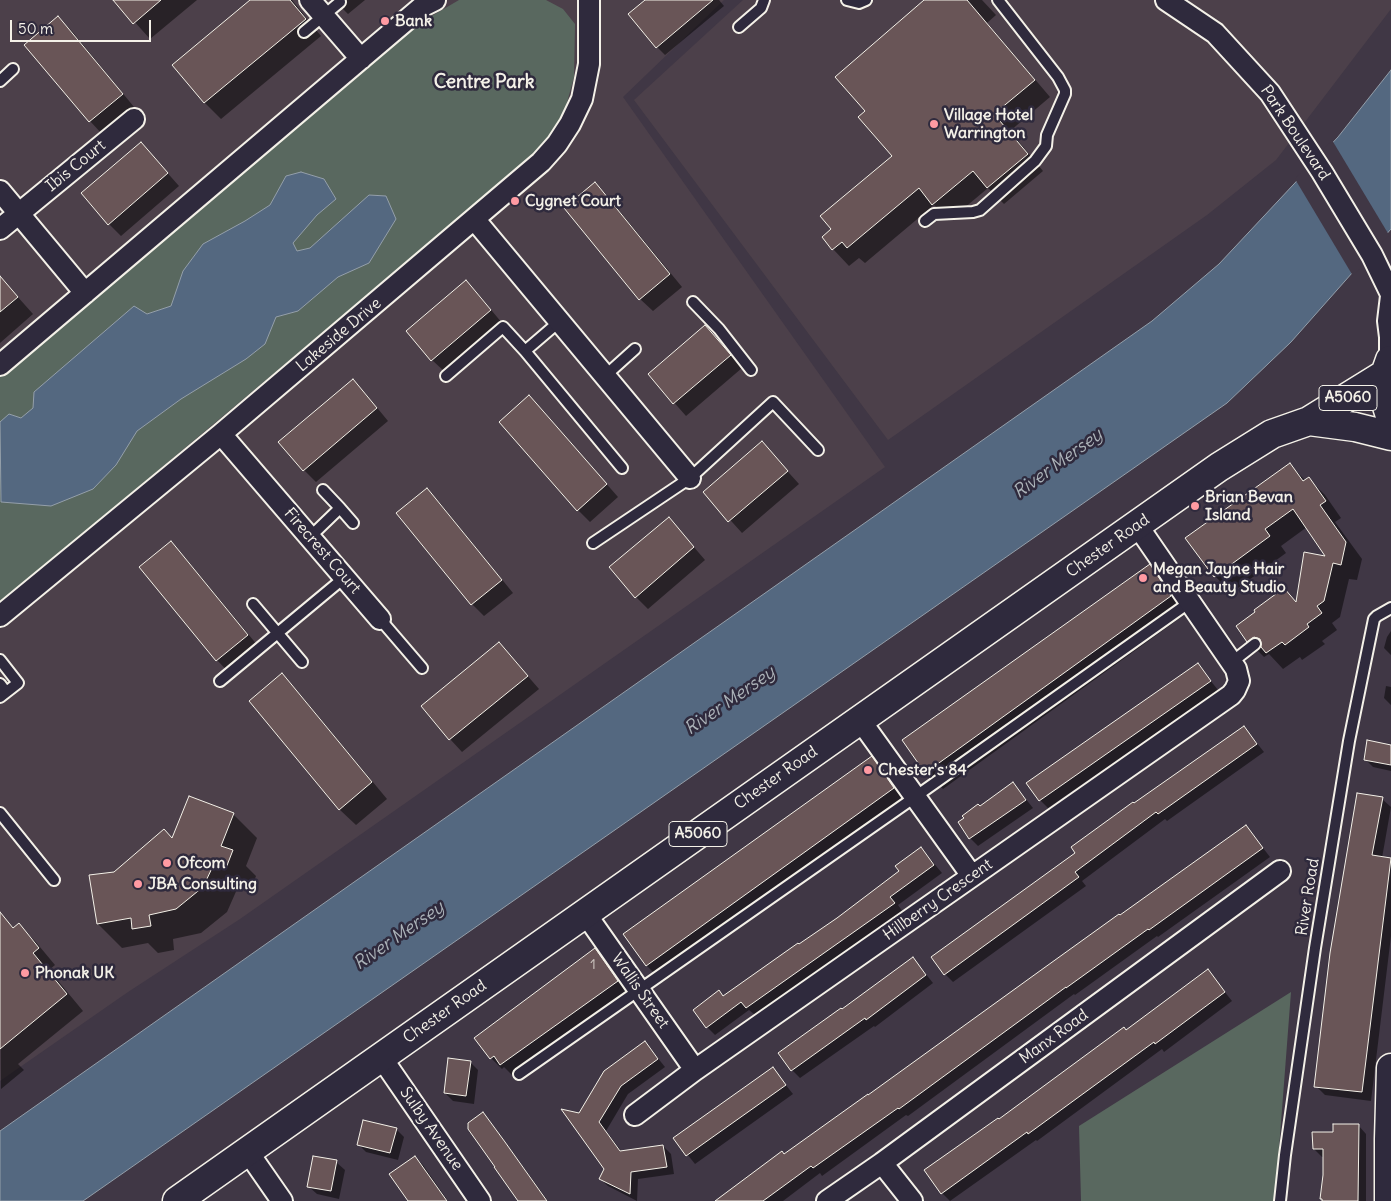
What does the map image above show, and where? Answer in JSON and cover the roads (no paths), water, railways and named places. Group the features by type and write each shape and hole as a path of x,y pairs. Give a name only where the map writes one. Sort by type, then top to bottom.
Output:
{"highway":[{"path":"1389,364 1384,397 1391,419"},
{"name":"Chester Road","path":"177,1201 1249,447 1272,434 1309,421 1389,364"},
{"name":"Chester Road","path":"1309,421 1355,427 1391,436"},
{"path":"1389,1201 1388,1139 1391,1068"}],"street":[{"path":"310,0 361,59"},
{"path":"0,365 423,6 435,0"},
{"name":"Lakeside Drive","path":"0,616 221,434 541,162 557,144 570,124 582,99 589,64 590,0"},
{"name":"Park Boulevard","path":"1166,0 1215,33 1270,93 1304,142 1372,255 1388,289 1389,364"},
{"name":"Ibis Court","path":"0,229 134,119"},
{"path":"0,191 85,293"},
{"path":"475,220 690,478"},
{"name":"Firecrest Court","path":"221,434 380,619"},
{"path":"1137,525 1232,662"},
{"name":"Hillberry Crescent","path":"635,1115 695,1070 1231,695 1238,684 1239,676 1232,662"},
{"path":"860,720 972,876"},
{"name":"Manx Road","path":"827,1201 882,1163 1280,871"},
{"name":"Wallis Street","path":"585,913 695,1070"},
{"name":"Sulby Avenue","path":"381,1058 480,1201"},
{"path":"248,1152 282,1201"},
{"path":"882,1163 912,1201"}],"lane":[{"path":"739,27 761,8 764,0"},
{"path":"847,0 859,3 866,0"},
{"path":"925,221 934,214 980,210 1035,161 1046,146 1047,135 1065,94 1065,90 1058,77 998,0"},
{"path":"304,32 340,2"},
{"path":"0,80 13,69"},
{"path":"692,302 719,329 751,370"},
{"path":"525,351 560,321"},
{"path":"446,376 503,327 622,468"},
{"path":"605,376 635,349"},
{"path":"593,543 690,478 774,402 818,450"},
{"path":"323,490 353,523"},
{"path":"310,537 340,508"},
{"path":"220,681 345,578"},
{"path":"519,1074 916,797 1190,602"},
{"path":"254,604 302,662"},
{"name":"River Road","path":"1280,1201 1313,957 1349,741 1374,619 1391,608"},
{"name":"Firecrest Court","path":"380,619 422,668"},
{"path":"1232,662 1255,644"},
{"path":"0,660 18,683 2,691"},
{"path":"0,814 54,880"}],"water":[{"name":"River Mersey","path":"1391,70 1391,229 1291,342 1227,403 83,1201 0,1201 0,1131 1152,321 1219,264 1338,137"},
{"path":"301,172 324,179 336,199 317,215 293,243 297,251 310,248 369,195 386,196 396,219 369,263 338,277 298,311 276,317 265,344 246,359 181,399 137,431 116,465 93,489 51,506 1,502 0,422 9,414 21,418 33,408 34,392 134,306 147,314 171,306 183,271 203,244 270,205 286,176"}],"place":[{"name":"Bank","path":"385,21"},
{"name":"Village Hotel Warrington","path":"934,124"},
{"name":"Cygnet Court","path":"515,201"},
{"name":"Brian Bevan Island","path":"1195,506"},
{"name":"Megan Jayne Hair and Beauty Studio","path":"1143,578"},
{"name":"Chester's 84","path":"868,770"},
{"name":"Ofcom","path":"167,863"},
{"name":"JBA Consulting","path":"138,884"},
{"name":"Phonak UK","path":"25,973"}],"district":[{"name":"Centre Park","path":"484,83"}]}
